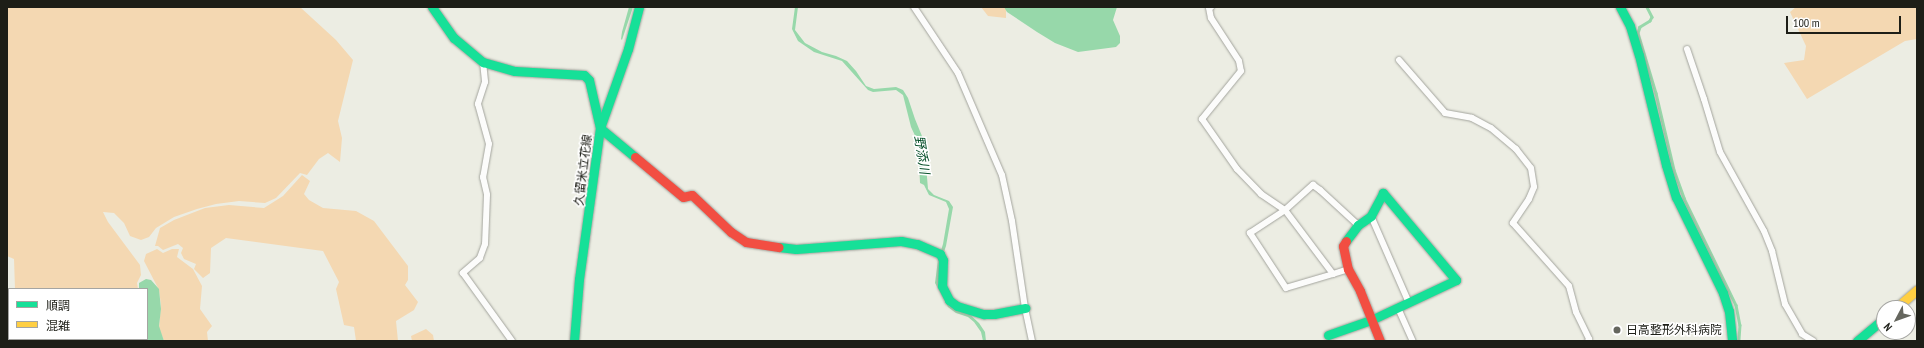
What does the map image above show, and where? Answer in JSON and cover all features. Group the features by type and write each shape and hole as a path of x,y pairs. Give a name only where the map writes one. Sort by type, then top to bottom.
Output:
{"main road":[{"path":"432,7 454,38 483,62 515,71 584,75 589,80 600,128 683,197 692,195 731,232 746,242 796,249 901,241 917,244 940,254 944,260 941,274 942,286 949,300 957,306 984,314 994,314 1025,308"},
{"name":"久留米立花線","path":"574,341 579,279 600,128 628,49 639,7"},
{"path":"1620,7 1630,26 1640,55 1666,165 1676,197 1723,293 1729,311 1732,341"},
{"path":"1328,335 1371,320 1456,280 1383,193 1371,216 1358,225 1343,246 1348,269 1360,291 1371,320 1380,341"},
{"path":"1905,300 1917,290"},
{"path":"1857,341 1876,325"}],"street":[{"path":"914,7 958,73 1002,175 1012,222 1025,308 1032,341"},
{"path":"1211,7 1209,8 1211,18 1239,61 1241,71 1202,119 1236,169 1261,194 1284,210 1333,274"},
{"path":"1687,49 1720,152 1764,230 1772,251 1784,304 1802,334 1813,341"},
{"path":"1399,60 1445,113 1472,118 1491,128 1516,149 1531,168 1534,187 1529,199 1512,223 1569,286 1576,312 1589,339 1588,341"},
{"path":"483,62 485,82 478,104 489,144 483,177 487,195 485,244 480,258 463,273 512,341"},
{"path":"1348,269 1286,288 1250,233 1284,210 1313,185 1358,225"},
{"path":"1371,216 1409,303"},
{"path":"1398,308 1413,341"}],"shaded area":[{"path":"7,7 300,7 336,40 353,60 338,121 342,138 340,162 328,153 319,159 307,175 300,173 276,198 265,203 239,201 216,204 197,209 174,217 156,228 149,237 141,240 130,236 124,223 114,213 103,212 108,222 140,265 141,275 137,283 138,288 15,288 14,259 7,256"},
{"path":"981,7 1006,7 1006,18 988,16"},
{"path":"1796,7 1917,7 1917,39 1905,41 1807,99 1784,63 1804,60 1806,46 1790,12"},
{"path":"302,175 310,181 304,194 309,200 323,208 356,211 374,221 408,266 408,280 405,285 418,302 414,310 396,321 398,341 356,341 354,327 344,325 336,289 339,282 323,251 226,238 211,248 210,273 203,278 194,269 196,264 184,259 181,253 183,248 178,244 163,250 158,246 155,246 160,228 174,220 205,208 229,205 264,208 283,196"},
{"path":"157,249 163,253 172,249 179,249 177,257 193,269 202,286 200,309 212,326 207,332 208,341 164,341 159,328 161,305 159,290 144,261 146,254"},
{"path":"426,329 433,335 434,341 412,341 411,336"},
{"path":"20,340 145,340 145,341"}],"water":[{"path":"629,7 633,7 622,40 622,32"},
{"name":"野添川","path":"795,7 798,7 795,30 805,43 822,52 847,61 866,86 874,89 896,87 903,90 908,98 924,141 928,189 934,195 949,201 953,207 946,246 941,261 938,285 979,323 985,332 986,341 983,341 981,332 974,322 968,317 956,313 948,307 935,283 938,260 943,244 949,209 946,202 929,195 924,185 920,183 918,142 911,127 903,95 896,90 873,92 868,90 842,61 814,52 798,41 792,29"},
{"path":"1004,7 1117,7 1113,20 1120,36 1120,43 1116,47 1078,52 1055,43 1007,12"},
{"path":"146,279 151,280 159,289 161,309 159,326 164,341 147,341 148,288 139,288 139,283"}],"waterway":[{"path":"1647,7 1652,17 1650,21 1640,27 1638,33 1656,93 1674,170 1684,198 1736,305 1740,325 1739,341"}],"traffic: fast":[{"path":"432,7 454,38 483,62 515,71 584,75 589,80 600,128 635,157"},
{"path":"574,341 579,279 600,128 628,49 639,7"},
{"path":"1620,7 1630,26 1639,55 1666,165 1676,197 1723,293 1729,311 1732,341"},
{"path":"1328,335 1371,320 1456,280 1383,193 1371,216 1358,225 1346,241"},
{"path":"779,247 796,249 901,241 917,244 940,254 943,260 942,286 949,300 957,306 984,314 994,314 1025,308"},
{"path":"1857,341 1876,325"}],"traffic: slow":[{"path":"1905,300 1917,290"}],"traffic: jam":[{"path":"635,157 683,197 692,195 731,232 746,242 779,247"},
{"path":"1346,241 1343,246 1348,269 1360,291 1380,341"}],"place":[{"name":"日高整形外科病院","path":"1617,330"}]}
